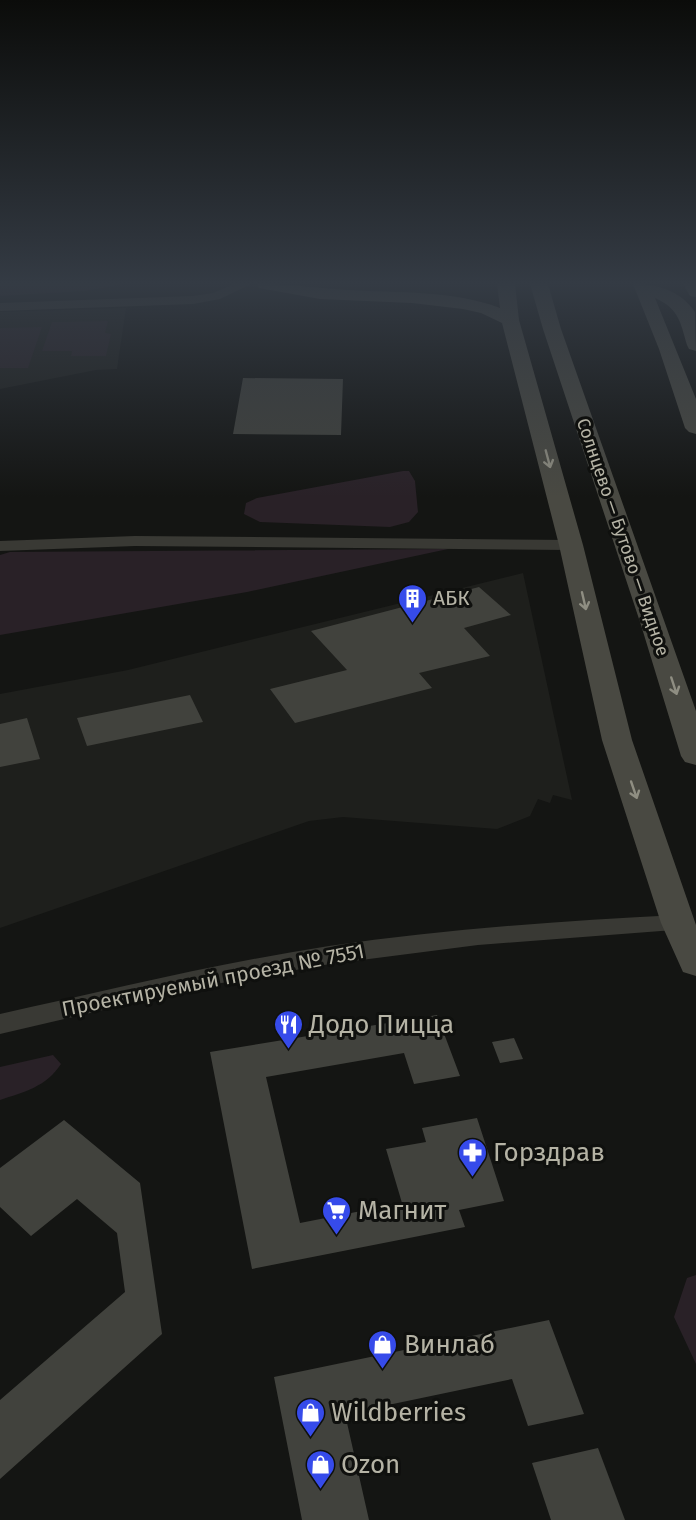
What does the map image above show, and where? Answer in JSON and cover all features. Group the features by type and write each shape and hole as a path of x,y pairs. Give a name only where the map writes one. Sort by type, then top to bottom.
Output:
{"main road":[{"path":"520,355 571,544 617,740 678,923 696,963"},
{"name":"Солнцево — Бутово — Видное","path":"561,355 654,625 696,756"},
{"path":"670,355 696,428"}],"street":[{"path":"0,546 135,541 571,544"},
{"name":"Проектируемый проезд № 7551","path":"0,1024 269,965 397,945 542,931 678,923"}],"shaded area":[{"path":"0,355 119,355 117,369 96,370 0,389"},
{"path":"0,355 32,355 28,368 0,368"},
{"path":"71,355 106,355 106,356"},
{"path":"409,471 415,481 418,512 409,522 390,527 260,522 244,514 246,503 257,498"},
{"path":"448,549 247,592 0,635 0,555 10,552"},
{"path":"523,573 572,800 553,795 550,803 538,799 530,816 497,829 343,817 309,821 0,928 0,694 128,670"},
{"path":"53,1055 61,1064 49,1078 34,1088 0,1100 0,1067"},
{"path":"696,1275 696,1364 674,1317 687,1278"}],"building":[{"path":"243,378 343,379 341,435 233,434"},
{"path":"479,587 511,615 464,628 490,656 419,673 432,688 295,723 270,689 347,670 311,631"},
{"path":"190,695 203,722 87,746 77,718"},
{"path":"27,718 40,759 0,767 0,724"},
{"path":"437,1015 460,1076 414,1084 404,1053 266,1077 300,1223 402,1203 386,1149 426,1142 422,1128 477,1118 504,1201 459,1210 465,1227 252,1269 210,1052"},
{"path":"514,1038 523,1059 500,1063 492,1042"},
{"path":"64,1120 140,1183 162,1334 0,1479 0,1400 125,1292 117,1233 77,1199 31,1236 0,1207 0,1168"},
{"path":"549,1320 584,1414 528,1426 512,1379 345,1414 369,1520 302,1520 274,1377"},
{"path":"598,1448 625,1520 551,1520 532,1463"}],"place":[{"name":"АБК","path":"412,624"},
{"name":"Додо Пицца","path":"288,1050"},
{"name":"Горздрав","path":"472,1178"},
{"name":"Магнит","path":"337,1236"},
{"name":"Винлаб","path":"383,1370"},
{"name":"Wildberries","path":"310,1438"},
{"name":"Ozon","path":"320,1490"}]}
